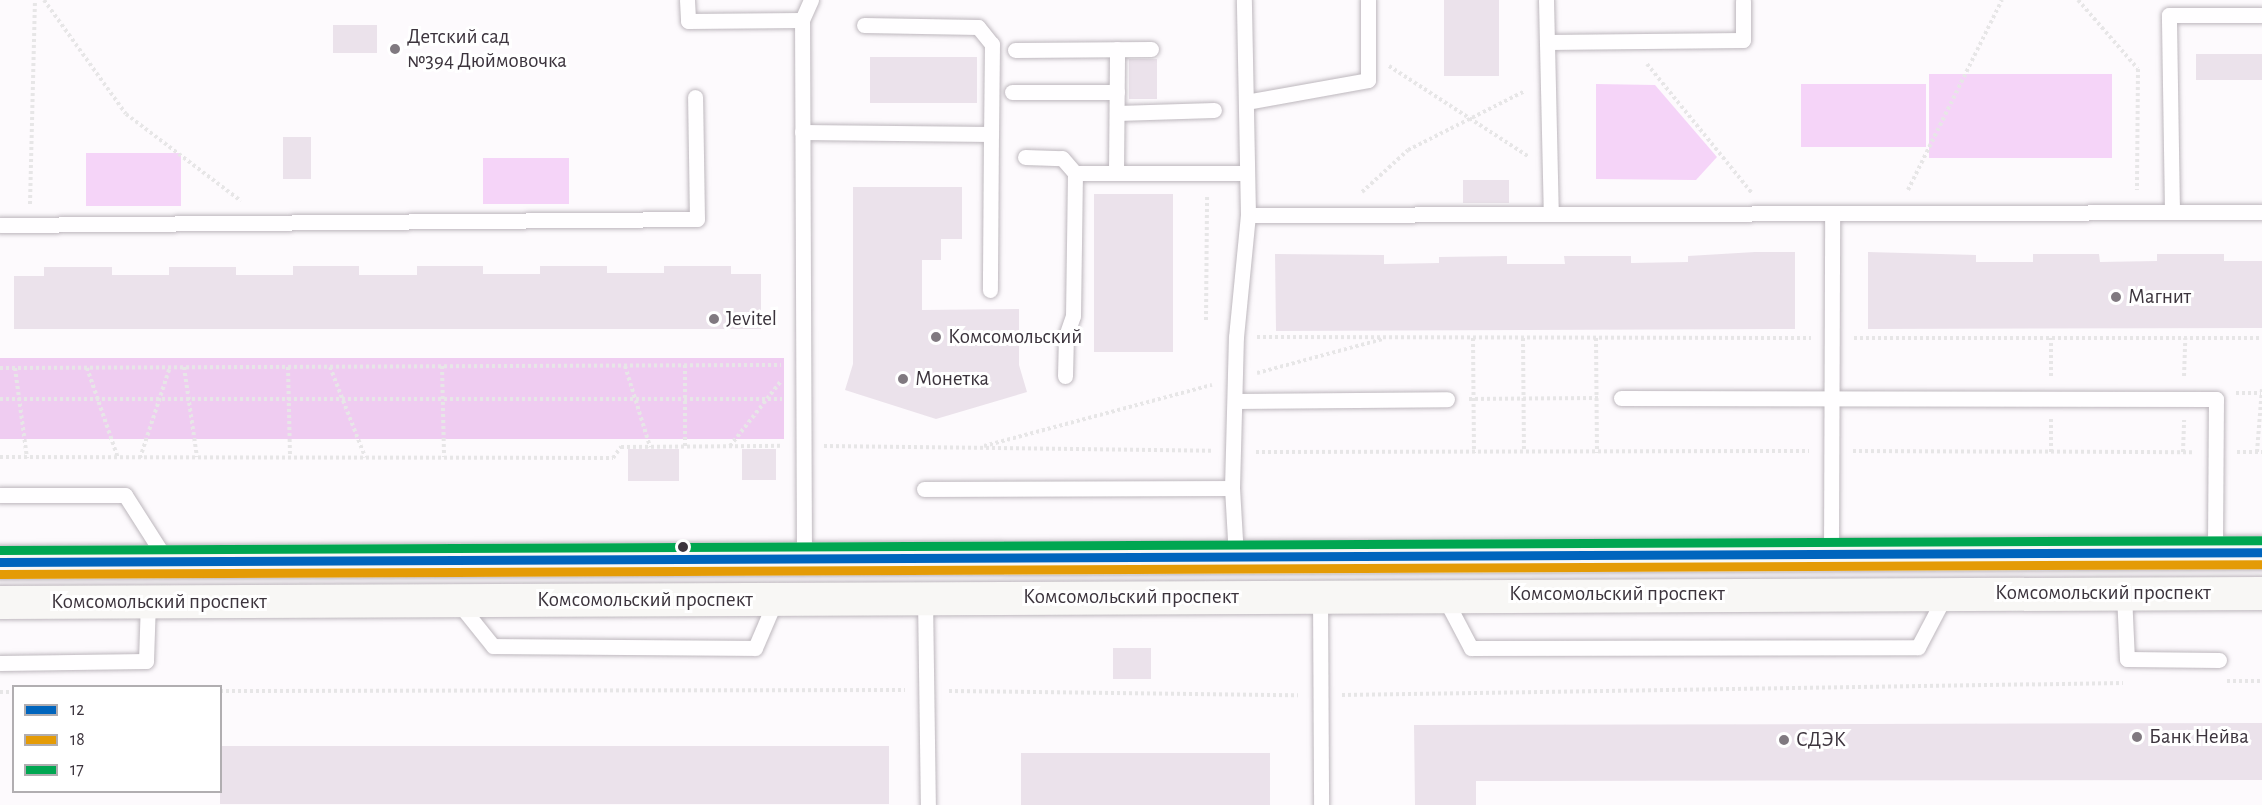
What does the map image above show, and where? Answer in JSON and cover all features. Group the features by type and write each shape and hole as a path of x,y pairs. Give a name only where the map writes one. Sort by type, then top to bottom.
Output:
{"main road":[{"name":"Комсомольский проспект","path":"0,562 804,556 2262,552"},
{"path":"677,600 723,587 805,587 821,583 823,567 804,556"},
{"path":"925,598 906,588 906,578 913,570 1034,569 1063,556"},
{"path":"1236,556 1236,596"},
{"path":"0,601 38,592 142,592 151,586 153,575 144,564 133,561"},
{"name":"Комсомольский проспект","path":"0,601 2262,593"}],"lane":[{"path":"687,0 688,21 802,20"},
{"path":"804,556 803,399 796,368 802,132 802,20 811,0"},
{"path":"1236,556 1232,488 1236,337 1248,215 1244,0"},
{"path":"1246,102 1368,80 1368,0"},
{"path":"1546,0 1551,214"},
{"path":"1547,42 1743,40 1743,1"},
{"path":"2172,212 2169,15 2262,15"},
{"path":"864,25 978,27 992,44 990,290"},
{"path":"1116,172 1117,49"},
{"path":"1015,50 1151,49"},
{"path":"1012,92 1117,92"},
{"path":"0,225 697,219 695,97"},
{"path":"1117,113 1214,110"},
{"path":"802,132 992,134"},
{"path":"1025,157 1062,158 1076,172 1247,172"},
{"path":"1065,376 1066,336 1073,316 1076,172"},
{"path":"1248,215 2262,212"},
{"path":"1831,552 1832,213"},
{"path":"1621,398 2216,399 2216,552"},
{"path":"1235,401 1447,399"},
{"path":"924,489 1232,488"},
{"path":"0,495 125,495 167,561"},
{"path":"1443,595 1471,648 1482,648 1918,647 1946,594"},
{"path":"2124,594 2127,659 2219,660"},
{"path":"1320,595 1321,805"},
{"path":"925,598 928,805"},
{"path":"456,600 493,646 755,648 776,599"},
{"path":"0,663 146,661 148,602"}],"path":[{"path":"29,225 35,0"},
{"path":"45,0 126,114 238,197 257,222"},
{"path":"1897,213 2002,0"},
{"path":"2078,0 2138,69 2137,212"},
{"path":"1628,41 1752,189 1753,214"},
{"path":"1368,53 1550,171"},
{"path":"1340,216 1373,179 1408,150 1548,81"},
{"path":"1206,320 1207,172"},
{"path":"1236,337 2262,338"},
{"path":"978,448 1389,338"},
{"path":"1473,338 1474,453"},
{"path":"1524,338 1524,452"},
{"path":"0,368 685,365 796,368"},
{"path":"685,365 685,447"},
{"path":"442,366 444,457"},
{"path":"625,366 650,447"},
{"path":"140,458 170,367"},
{"path":"184,367 197,457"},
{"path":"288,367 290,457"},
{"path":"330,367 365,457"},
{"path":"15,368 27,458"},
{"path":"87,368 118,458"},
{"path":"729,446 796,368"},
{"path":"0,458 613,458 621,447 729,446 1474,453 2260,452 2262,389"},
{"path":"1447,399 1621,398"},
{"path":"0,399 803,399"},
{"path":"2214,682 2262,681"},
{"path":"222,691 925,690 1320,695 2131,683"}],"shaded area":[{"path":"1929,74 2112,74 2112,158 1929,158"},
{"path":"1596,84 1655,85 1717,157 1696,180 1596,179"},
{"path":"1801,84 1926,84 1926,147 1801,147"},
{"path":"86,153 181,153 181,206 86,206"},
{"path":"483,158 569,158 569,204 483,204"},
{"path":"0,358 784,358 784,439 0,439"}],"building":[{"path":"1444,0 1499,0 1499,76 1444,76"},
{"path":"333,25 377,25 377,53 333,53"},
{"path":"2196,54 2262,54 2262,80 2196,80"},
{"path":"870,57 977,57 977,103 870,103"},
{"path":"1129,59 1157,59 1157,99 1129,99"},
{"path":"283,137 311,137 311,179 283,179"},
{"path":"1463,180 1509,180 1509,203 1463,203"},
{"name":"Комсомольский","path":"853,187 962,187 962,239 941,239 941,260 922,260 922,310 1019,309 1019,365 1027,392 936,419 845,390 853,364"},
{"path":"1094,194 1173,194 1173,352 1094,352"},
{"path":"1795,252 1795,329 1276,331 1275,254 1384,255 1384,264 1439,263 1439,257 1507,256 1507,264 1565,264 1564,256 1631,256 1631,263 1688,262 1688,256"},
{"path":"1868,252 1976,255 1976,262 2033,262 2033,254 2099,254 2100,262 2157,261 2157,254 2224,254 2224,261 2262,261 2262,328 1868,329"},
{"path":"293,266 359,266 359,275 417,275 417,266 483,266 483,274 540,274 540,266 607,266 607,273 664,273 664,266 731,266 731,274 761,274 761,329 14,329 14,276 44,276 44,267 112,267 112,275 169,275 169,267 236,267 236,275 293,275"},
{"path":"628,449 679,449 679,481 628,481"},
{"path":"742,449 776,449 776,480 742,480"},
{"path":"1113,648 1151,648 1151,679 1113,679"},
{"path":"2262,723 2262,780 1476,781 1476,805 1415,805 1414,725"},
{"path":"222,746 889,746 889,804 220,804"},
{"path":"1021,753 1270,753 1270,805 1021,805"}],"transit line":[{"name":"17","path":"0,550 2262,540"},
{"name":"12","path":"0,562 2262,552"},
{"name":"18","path":"0,574 2262,564"}],"place":[{"name":"Детский сад №394 Дюймовочка","path":"395,49"},
{"name":"Магнит","path":"2116,297"},
{"name":"Jevitel","path":"714,319"},
{"name":"Комсомольский","path":"936,337"},
{"name":"Монетка","path":"903,379"},
{"name":"Банк Нейва","path":"2137,737"},
{"name":"СДЭК","path":"1784,740"}]}
